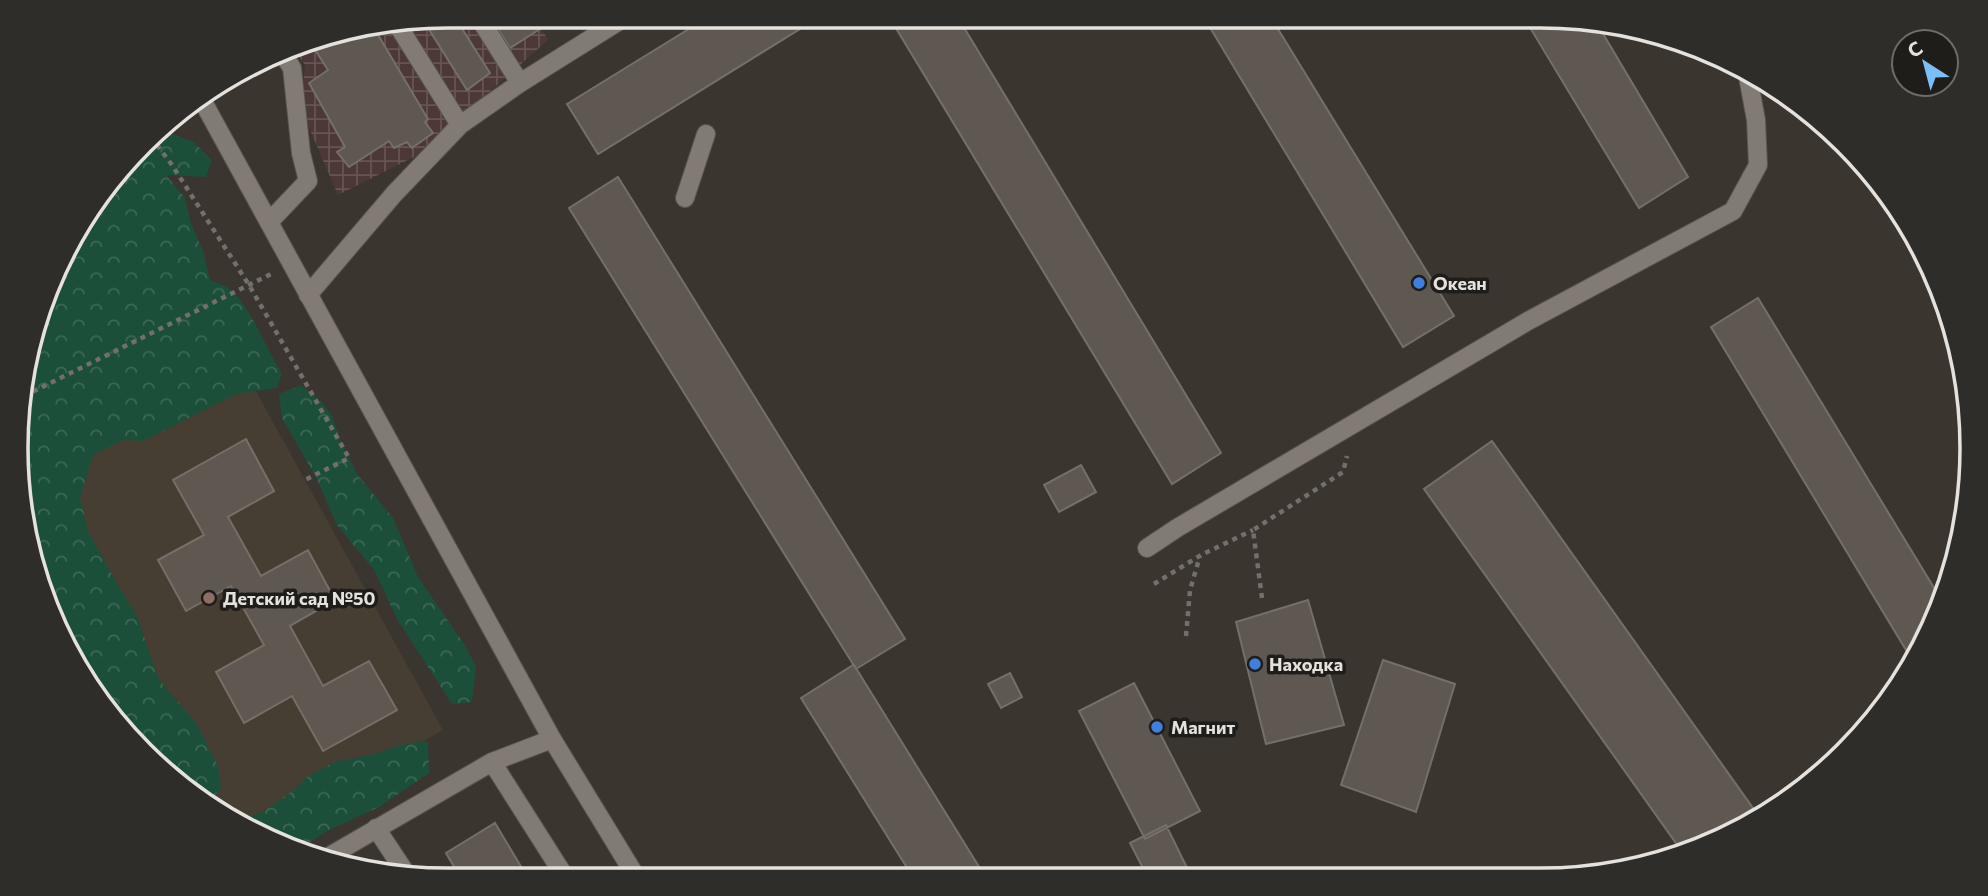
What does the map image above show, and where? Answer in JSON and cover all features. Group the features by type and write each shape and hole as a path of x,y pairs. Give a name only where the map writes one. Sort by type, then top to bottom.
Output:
{"street":[{"path":"486,28 520,83"},
{"path":"308,295 394,194 460,125 520,83 608,28"},
{"path":"401,31 460,125"},
{"path":"269,222 308,181 301,153 292,68 287,60"},
{"path":"1147,548 1177,527 1528,321 1733,211 1758,165 1756,120 1749,84"},
{"path":"205,106 552,739 631,868"},
{"path":"685,198 706,134"},
{"path":"335,853 492,762 552,739"},
{"path":"492,762 559,868"},
{"path":"376,828 400,865"}],"path":[{"path":"157,145 249,285 349,458 305,480"},
{"path":"32,392 292,264"},
{"path":"1154,584 1200,555 1253,530 1343,472 1348,451 1343,431"},
{"path":"1253,530 1262,598"},
{"path":"1186,636 1190,590 1200,555"}],"shaded area":[{"path":"541,28 548,40 418,155 338,195 301,109 305,65 298,56 313,50 366,36 421,29"},
{"name":"Детский сад №50","path":"232,348 443,730 269,828 238,812 192,781 140,734 46,570 32,503 28,441"}],"green space":[{"path":"171,132 194,142 212,160 206,177 166,175 185,198 210,280 228,288 238,298 282,373 277,388 236,394 143,441 123,440 93,455 80,497 88,531 137,616 159,680 197,724 218,766 221,788 214,796 171,764 132,725 84,658 60,609 42,557 29,475 29,421 36,366 42,339 60,287 84,238 115,192"},
{"path":"301,385 321,401 332,416 340,440 357,474 393,518 418,577 466,647 476,667 472,702 452,704 398,621 374,570 337,525 316,477 282,418 279,394"},
{"path":"428,741 429,773 379,807 329,830 307,844 247,817 264,811 310,775 335,762 378,753 399,745"}],"building":[{"path":"462,28 490,73 467,90 428,29"},
{"path":"498,28 541,28 510,48"},
{"path":"690,28 802,28 598,154 567,104"},
{"path":"896,28 964,28 1221,453 1172,484"},
{"path":"1210,28 1277,28 1454,316 1403,347"},
{"path":"1530,28 1603,33 1688,177 1639,208"},
{"path":"378,34 428,119 425,122 433,133 412,148 407,142 394,148 389,141 349,167 337,152 345,147 309,83 328,70 315,49"},
{"path":"618,177 905,639 856,669 569,208"},
{"path":"1758,298 1935,590 1907,652 1711,327"},
{"path":"246,439 274,491 228,517 261,576 308,550 335,600 290,626 323,686 369,661 397,710 323,751 292,696 244,723 216,672 264,645 231,586 186,611 158,560 204,535 173,480"},
{"path":"1492,441 1753,808 1726,825 1677,845 1424,489"},
{"path":"1081,465 1096,492 1059,512 1044,485"},
{"path":"1308,600 1344,725 1266,744 1236,622"},
{"path":"1383,660 1455,684 1416,812 1341,785"},
{"path":"854,665 980,868 907,868 801,698"},
{"path":"1010,673 1022,697 1001,708 988,684"},
{"path":"1134,683 1200,811 1145,839 1079,711"},
{"path":"495,823 522,868 455,868 446,853"},
{"path":"1166,825 1187,868 1143,868 1130,843"}],"place":[{"name":"Океан","path":"1419,283"},
{"name":"Детский сад №50","path":"209,598"},
{"name":"Находка","path":"1255,664"},
{"name":"Магнит","path":"1157,727"}]}
